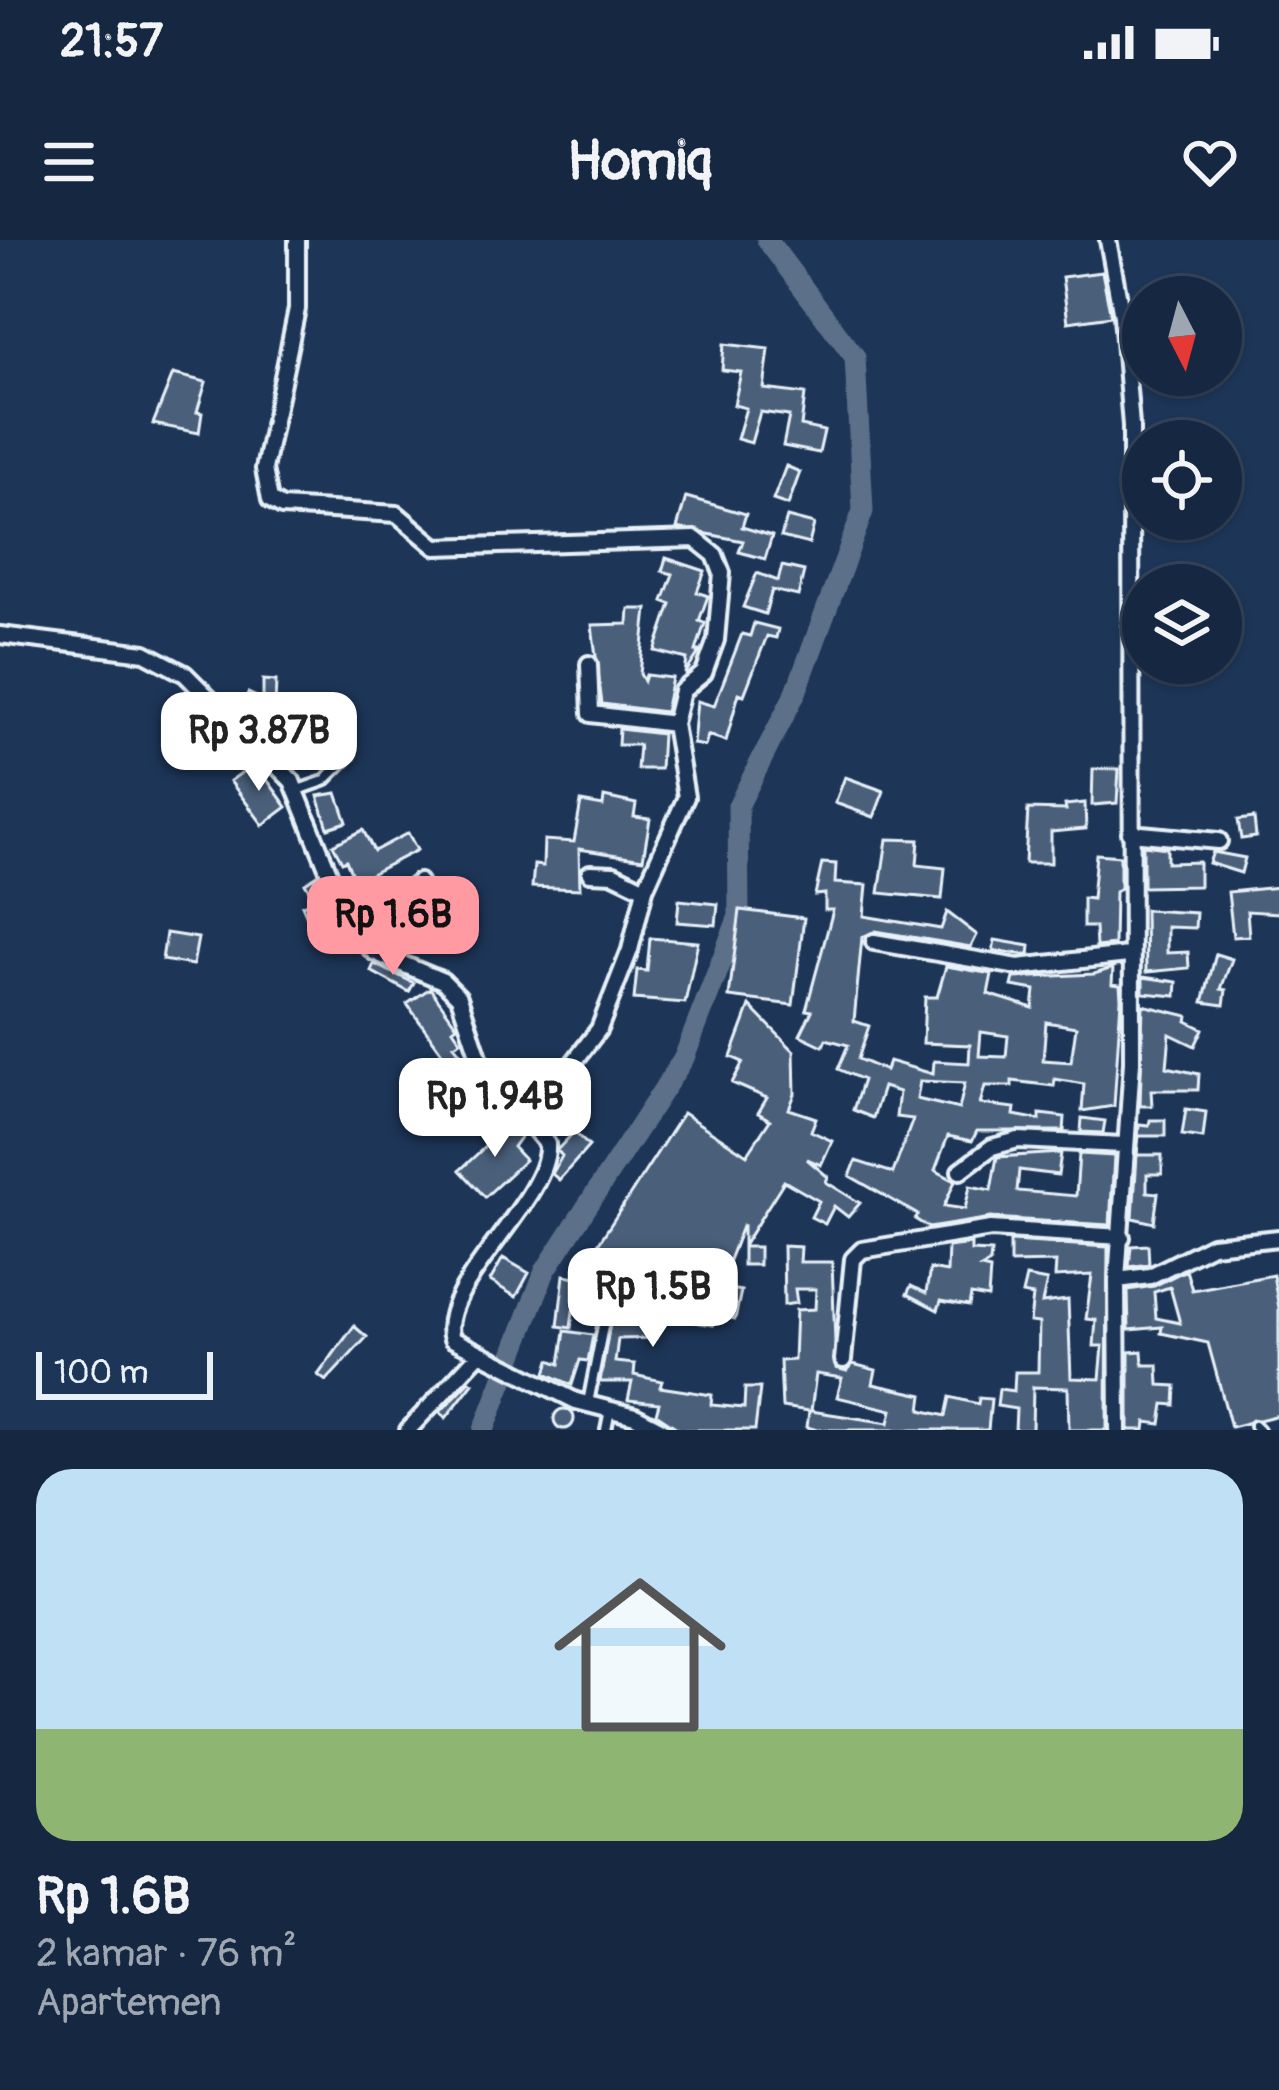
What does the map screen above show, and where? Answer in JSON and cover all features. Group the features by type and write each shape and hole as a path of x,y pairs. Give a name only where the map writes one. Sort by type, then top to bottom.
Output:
{"street":[{"path":"297,240 297,309 264,469 270,500 283,507 397,514 436,547 695,539 716,555 721,600 716,640 704,673 682,691 674,724 686,797 645,889 630,950 599,1029 558,1083 520,1111"},
{"path":"1108,240 1131,415 1128,955 1132,1062 1117,1280 1118,1430"},
{"path":"0,634 99,645 166,660 248,734 298,790 353,932 374,952 442,981 459,997 482,1066 547,1144 546,1162 481,1262 448,1328 459,1346 526,1378 662,1430"},
{"path":"589,664 591,714 674,724"},
{"path":"1130,833 1219,841"},
{"path":"590,873 614,874 645,889"},
{"path":"353,932 419,882"},
{"path":"874,942 995,966 1128,955"},
{"path":"960,1171 992,1147 1018,1140 1123,1145"},
{"path":"842,1360 854,1259 862,1250 991,1229 1122,1237"},
{"path":"1117,1280 1150,1276 1212,1245 1279,1238"},
{"path":"408,1430 486,1358"}],"lane":[{"path":"298,790 324,781 350,755"},
{"path":"588,1405 604,1321"},
{"path":"606,1430 610,1410"}],"building":[{"path":"1102,272 1111,316 1068,322 1062,277"},
{"path":"724,344 769,349 764,389 805,394 801,426 824,431 819,453 783,446 789,416 760,412 751,443 737,439 746,408 734,405 741,372 722,370"},
{"path":"173,374 206,382 197,412 202,413 199,433 153,424"},
{"path":"786,466 800,472 788,505 773,500"},
{"path":"686,497 746,514 742,527 772,536 765,559 739,552 743,541 677,528"},
{"path":"787,517 814,524 809,544 781,537"},
{"path":"666,558 705,571 697,592 708,596 699,621 705,623 696,651 700,651 685,674 687,659 655,651 671,604 663,601 673,574 662,571"},
{"path":"782,566 804,571 798,596 772,590 765,614 743,607 757,573 778,581"},
{"path":"629,609 647,609 640,674 644,681 646,675 672,678 665,712 602,704 592,625 628,624"},
{"path":"754,623 778,629 776,638 767,636 744,695 739,693 726,741 708,735 705,746 693,744 697,701 714,706 742,634 750,636"},
{"path":"263,680 276,681 275,709 294,718 294,706 312,706 312,724 293,723 319,751 305,764 272,729 279,723 242,707 248,693 263,700"},
{"path":"619,729 662,734 660,769 637,769 639,745 618,745"},
{"path":"255,763 287,807 263,825 230,781"},
{"path":"1093,769 1119,769 1117,803 1092,805"},
{"path":"845,777 884,791 874,817 835,803"},
{"path":"337,793 347,822 328,828 318,796"},
{"path":"604,797 636,804 634,817 650,819 643,859 579,849 580,889 532,887 534,865 543,866 544,840 574,842 581,802 603,806"},
{"path":"1085,803 1086,829 1051,832 1051,863 1025,863 1028,809 1066,810 1065,805"},
{"path":"1254,818 1256,837 1241,839 1238,820"},
{"path":"363,830 374,851 408,833 417,850 369,875 380,897 365,906 346,860 342,862 333,845"},
{"path":"887,839 919,840 917,865 945,868 942,899 879,893"},
{"path":"1143,845 1167,848 1167,863 1199,862 1199,886 1143,887"},
{"path":"1213,852 1245,858 1241,873 1209,863"},
{"path":"1096,854 1120,856 1120,888 1115,892 1114,945 1096,947 1095,927 1083,927 1083,898 1092,899"},
{"path":"822,863 836,864 835,883 867,885 864,916 941,929 947,912 977,935 971,947 876,931 862,937 854,1021 869,1026 858,1059 886,1071 889,1061 933,1074 934,1061 969,1063 970,1045 923,1043 925,997 937,997 946,966 992,974 988,994 1033,1008 1035,990 1012,986 1014,978 1094,974 1113,968 1112,984 1120,985 1121,999 1114,1106 1082,1111 1084,1084 1055,1079 1054,1086 1012,1081 1012,1086 985,1086 980,1104 1015,1108 1014,1115 1040,1120 1040,1114 1065,1117 1064,1131 977,1131 972,1141 948,1136 935,1170 955,1181 944,1206 965,1209 970,1186 991,1190 997,1157 1061,1153 1058,1175 1019,1170 1017,1191 1076,1196 1079,1154 1114,1156 1110,1225 991,1218 929,1228 915,1219 918,1215 850,1176 856,1161 893,1173 913,1119 896,1117 899,1092 883,1087 873,1118 853,1110 863,1080 838,1069 848,1045 826,1039 823,1046 800,1035 812,1011 806,1010 833,910 825,910 825,894 815,895","holes":["1046,1022 1076,1027 1071,1062 1043,1060","981,1032 1008,1036 1006,1057 979,1056","920,1081 965,1083 959,1109 917,1099"]},
{"path":"318,875 336,919 325,924 331,937 318,943 302,905 315,900 305,883"},
{"path":"1279,887 1279,913 1247,911 1249,936 1233,937 1228,892"},
{"path":"679,900 718,904 716,925 677,922"},
{"path":"740,910 804,918 793,1005 729,997"},
{"path":"1145,910 1196,913 1195,928 1167,927 1167,953 1188,952 1189,968 1146,972"},
{"path":"166,933 198,938 193,965 162,960"},
{"path":"650,938 698,942 685,1003 634,999 637,970 647,971"},
{"path":"995,940 1030,946 1029,955 993,951"},
{"path":"1216,954 1232,959 1221,989 1226,990 1224,1005 1203,1002"},
{"path":"374,964 414,983 409,992 371,971"},
{"path":"1143,977 1177,982 1176,996 1143,993"},
{"path":"430,988 457,1026 453,1029 461,1041 454,1045 466,1060 454,1069 407,1004"},
{"path":"1143,1005 1188,1016 1187,1021 1203,1029 1195,1046 1170,1034 1167,1067 1199,1074 1198,1090 1151,1090 1152,1106 1140,1106"},
{"path":"750,1006 794,1051 795,1094 789,1109 816,1118 811,1131 832,1141 821,1165 807,1159 828,1177 826,1182 860,1203 848,1217 834,1206 825,1224 811,1217 819,1201 784,1181 743,1246 743,1224 727,1265 713,1260 714,1285 703,1285 703,1272 682,1259 675,1270 643,1250 619,1284 587,1261 683,1113 747,1155 770,1120 758,1113 767,1098 732,1083 743,1062 731,1057"},
{"path":"557,1097 568,1111 548,1127 536,1113"},
{"path":"1186,1109 1206,1112 1203,1138 1182,1135"},
{"path":"503,1117 523,1133 513,1147 525,1160 485,1197 460,1170 503,1130 496,1125"},
{"path":"1082,1118 1105,1121 1103,1133 1081,1132"},
{"path":"1165,1120 1165,1136 1139,1136 1137,1154 1139,1124"},
{"path":"574,1132 589,1146 559,1180 552,1174 562,1156 557,1150"},
{"path":"1137,1155 1162,1155 1162,1174 1147,1174 1147,1192 1158,1193 1154,1223 1133,1218"},
{"path":"1010,1241 1108,1247 1107,1430 1069,1430 1068,1388 1033,1387 1032,1430 1015,1430 1016,1409 997,1406 999,1389 1014,1391 1015,1372 1038,1372 1039,1323 1030,1322 1033,1296 1022,1294 1026,1277 1047,1281 1042,1303 1068,1300 1071,1378 1100,1379 1103,1346 1094,1346 1096,1320 1086,1319 1092,1275 1055,1277 1056,1262 1010,1263"},
{"path":"971,1244 971,1251 991,1252 990,1263 981,1268 990,1270 988,1298 971,1295 969,1306 941,1301 938,1310 907,1294 911,1286 926,1293 930,1269 947,1272 948,1247"},
{"path":"1148,1245 1149,1264 1129,1267 1131,1246"},
{"path":"783,1246 801,1247 800,1262 832,1262 836,1368 847,1371 853,1364 876,1370 873,1384 923,1395 921,1410 946,1416 950,1397 978,1404 979,1398 991,1399 988,1430 807,1427 809,1411 782,1407 780,1361 794,1360 796,1310 815,1309 816,1289 795,1289 797,1303 784,1305","holes":["816,1374 842,1378 837,1397 892,1410 889,1423 811,1411"]},
{"path":"743,1247 759,1247 759,1265 743,1265"},
{"path":"503,1258 529,1273 516,1297 490,1281"},
{"path":"1186,1270 1192,1290 1273,1275 1279,1308 1279,1415 1231,1427 1208,1343 1161,1333 1162,1327 1129,1330 1128,1290 1154,1286","holes":["1170,1287 1180,1323 1156,1318 1154,1292"]},
{"path":"564,1275 619,1284 617,1288 670,1288 670,1294 697,1296 696,1305 716,1307 713,1325 658,1316 656,1338 618,1339 615,1362 635,1364 634,1375 662,1381 660,1387 712,1395 711,1405 744,1408 745,1388 760,1388 755,1430 680,1430 656,1414 659,1403 628,1400 632,1382 600,1382 611,1317 573,1311 571,1328 558,1326"},
{"path":"724,1288 741,1291 735,1319 718,1315"},
{"path":"354,1326 367,1337 326,1381 318,1375"},
{"path":"565,1331 593,1335 588,1361 580,1360 572,1385 546,1373 550,1360 560,1364"},
{"path":"1142,1351 1143,1365 1158,1365 1159,1385 1176,1386 1175,1405 1164,1404 1161,1424 1146,1422 1145,1430 1129,1430 1129,1352"},
{"path":"473,1383 446,1418 440,1412"},
{"path":"564,1409 574,1419 564,1429 554,1419"}],"waterway":[{"path":"484,1430 545,1271 684,1058 739,916 738,806 796,692 863,511 855,357 767,240"}]}
